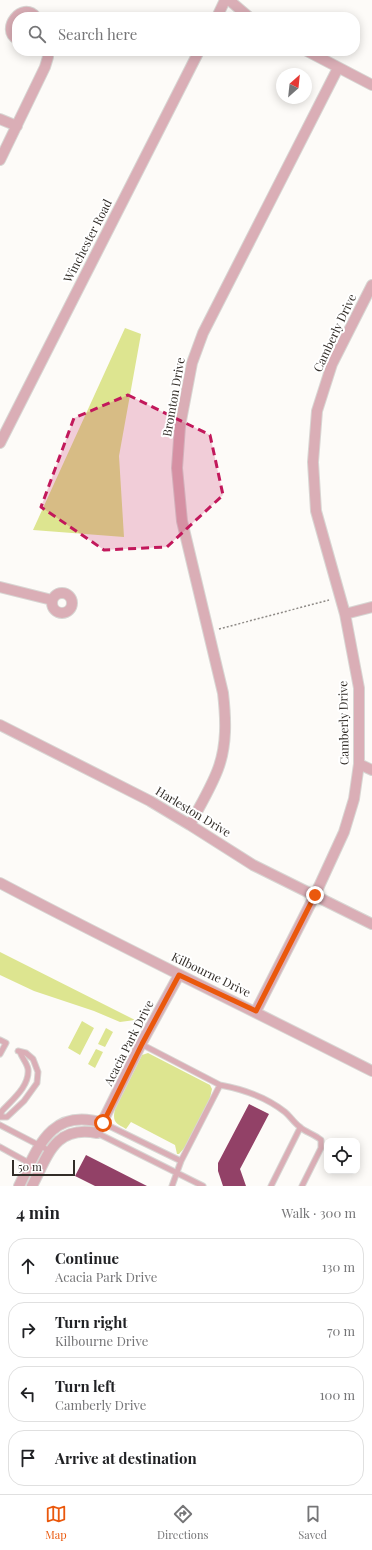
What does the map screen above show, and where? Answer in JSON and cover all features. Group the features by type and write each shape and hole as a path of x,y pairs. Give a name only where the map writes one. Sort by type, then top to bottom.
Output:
{"street":[{"path":"219,12 225,0"},
{"path":"229,0 243,12"},
{"path":"16,4 28,6 33,12"},
{"path":"2,23 7,34 12,36"},
{"path":"0,160 45,67 46,56"},
{"name":"Winchester Road","path":"0,443 196,56"},
{"path":"316,56 372,85"},
{"name":"Bromton Drive","path":"190,825 218,770 224,744 226,715 223,693 182,522 177,468 180,426 192,363 203,333 338,68"},
{"path":"0,120 17,126"},
{"name":"Camberly Drive","path":"256,1011 315,895 344,832 354,799 359,764 359,688 344,614 316,511 313,462 317,410 332,364 372,285"},
{"path":"0,587 52,600"},
{"path":"344,614 372,607"},
{"name":"Harleston Drive","path":"0,725 150,801 253,865 372,924"},
{"path":"359,764 372,770"},
{"name":"Kilbourne Drive","path":"0,883 179,975 256,1011 372,1072"},
{"name":"Acacia Park Drive","path":"97,1133 179,975"},
{"path":"19,1186 43,1140 53,1129 66,1122 80,1119 103,1123"},
{"path":"32,1186 50,1151 63,1137 76,1131 97,1133"}],"lane":[{"path":"0,1040 6,1043 0,1054"},
{"path":"142,1044 220,1085 237,1088 271,1102 285,1112 300,1128 313,1134 321,1140 321,1148 302,1186"},
{"path":"19,1052 26,1053 33,1059 36,1066 38,1072 37,1083 24,1101 7,1117 0,1117 2,1111 24,1085 27,1079 28,1070 19,1052"},
{"path":"172,1186 181,1161 220,1085"},
{"path":"103,1123 181,1161"},
{"path":"0,1125 50,1151"},
{"path":"271,1186 300,1128"},
{"path":"97,1133 203,1186"},
{"path":"0,1147 40,1170"}],"path":[{"path":"219,629 329,600"}],"highlighted area":[{"path":"128,395 210,435 223,495 167,547 104,550 41,507 74,418"}],"green space":[{"path":"125,328 141,334 119,456 124,537 33,530"},
{"path":"0,952 135,1020 120,1022 94,1011 34,991 0,975"},
{"path":"82,1021 94,1028 80,1055 68,1048"},
{"path":"106,1028 113,1032 105,1047 98,1044"},
{"path":"96,1049 103,1052 95,1068 88,1064"},
{"path":"148,1053 210,1085 212,1089 211,1100 187,1145 179,1154 177,1154 175,1145 131,1122 126,1129 117,1124 114,1117 115,1109 142,1055"}],"building":[{"path":"249,1104 269,1114 240,1169 246,1186 223,1186 218,1171 218,1163"},
{"path":"86,1155 147,1186 95,1186 75,1176"}],"route":[{"path":"103,1123 142,1044 179,975 256,1011 315,895"}]}
